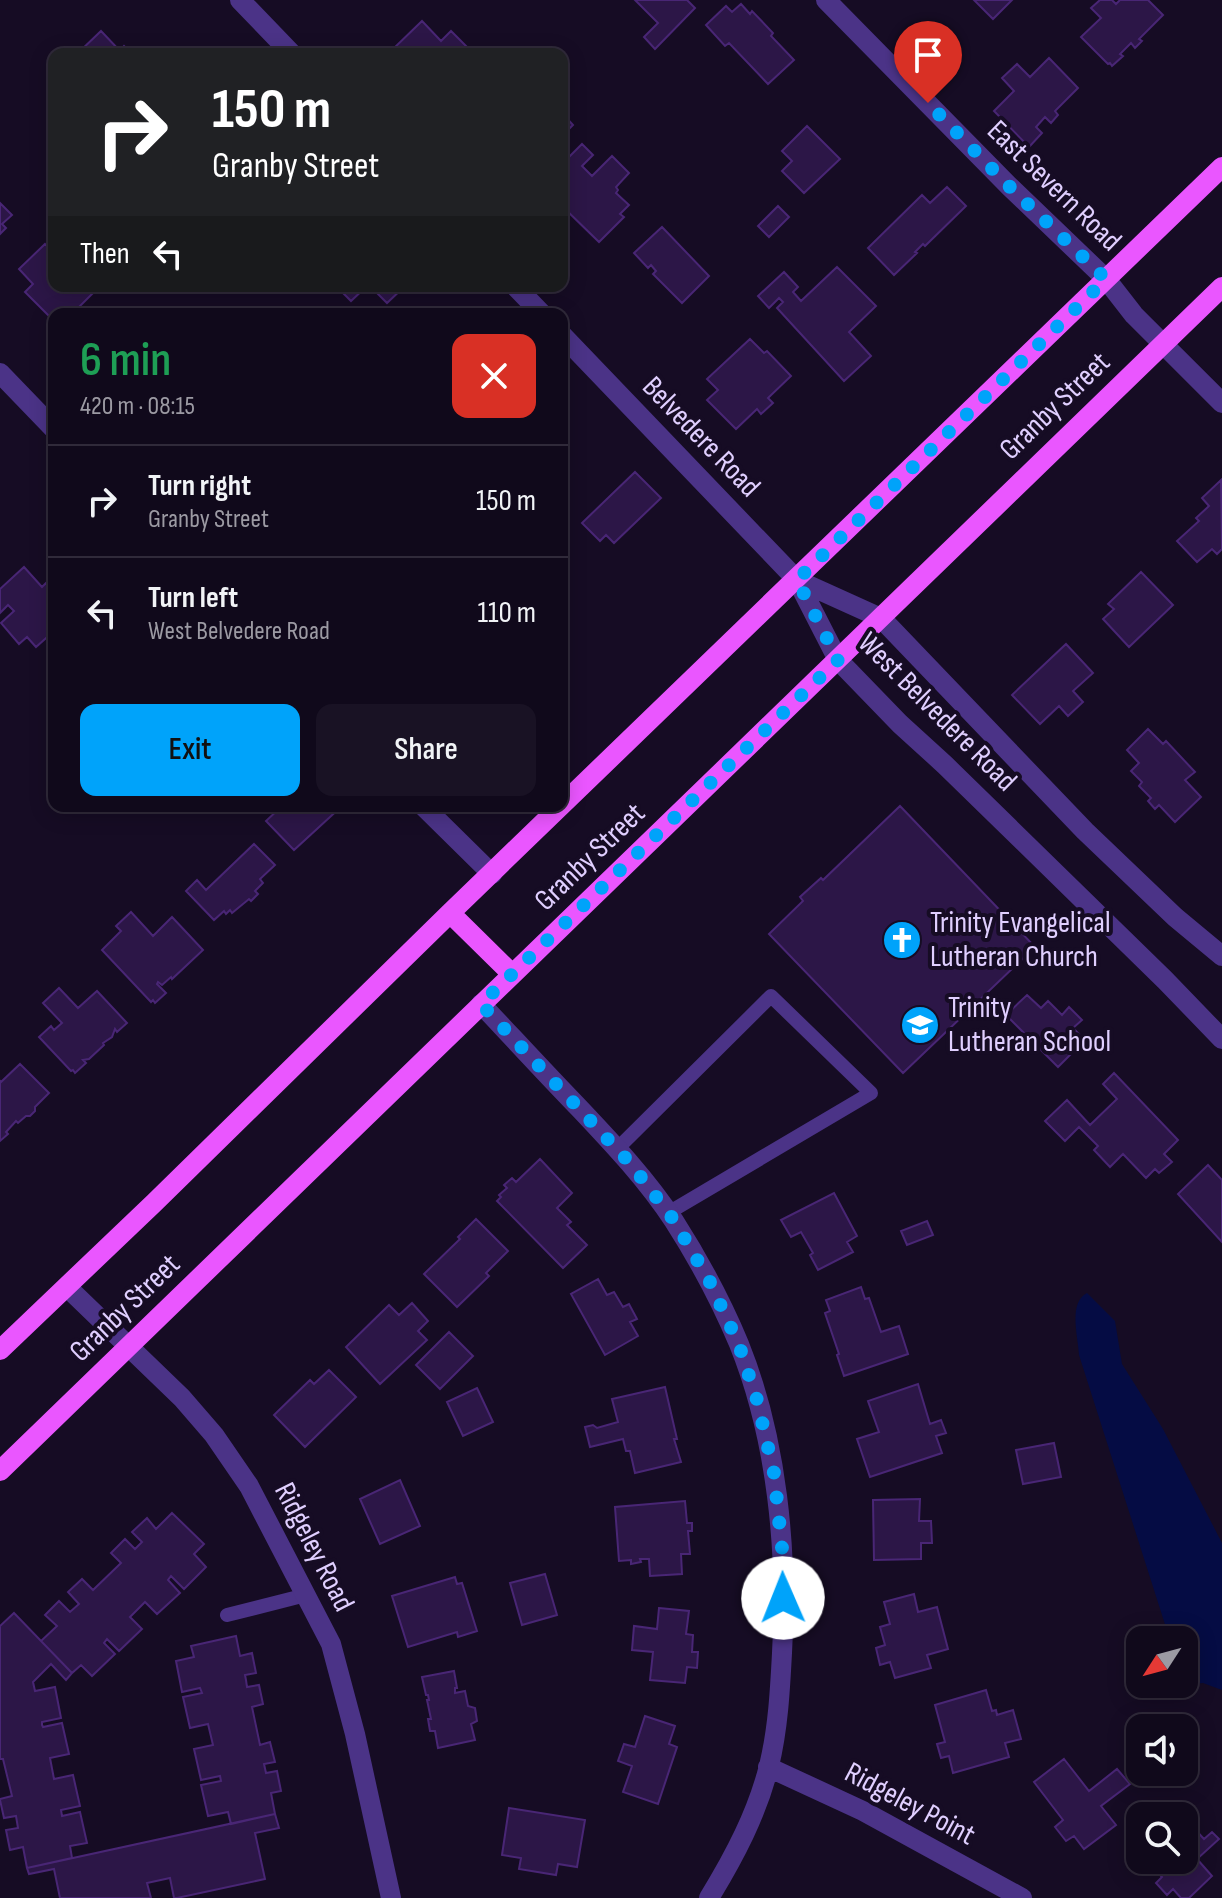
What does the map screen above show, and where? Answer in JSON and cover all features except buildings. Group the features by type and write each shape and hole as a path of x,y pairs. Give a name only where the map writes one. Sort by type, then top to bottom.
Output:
{"main road":[{"name":"Granby Street","path":"568,801 1222,167"},
{"name":"Granby Street","path":"0,1471 1222,287"},
{"name":"Granby Street","path":"0,1350 556,812"},
{"path":"450,913 512,974"}],"street":[{"path":"240,0 286,48"},
{"name":"East Severn Road","path":"826,0 1009,186 1106,279 1134,315 1222,403"},
{"path":"521,292 536,308"},
{"name":"Belvedere Road","path":"568,341 797,580"},
{"path":"0,373 48,423"},
{"name":"West Belvedere Road","path":"797,580 881,618 1085,831 1175,917 1222,956"},
{"name":"West Belvedere Road","path":"797,580 838,660 1222,1039"},
{"path":"429,812 492,874"},
{"path":"481,1004 630,1163 668,1213 709,1280 739,1345 757,1400 774,1473 782,1548 784,1623 779,1710 768,1767 751,1818 709,1898"},
{"name":"Ridgeley Road","path":"67,1287 182,1398 214,1435 249,1486 331,1644 355,1734 391,1898"},
{"name":"Ridgeley Point","path":"768,1767 863,1811 1022,1898"}],"lane":[{"path":"617,1149 771,996 871,1093 668,1213"},
{"path":"227,1615 306,1595"}],"shaded area":[{"path":"1087,1293 1115,1321 1122,1364 1163,1429 1222,1543 1222,1690 1198,1684 1198,1626 1166,1626 1079,1355 1076,1312 1081,1298"}],"place":[{"name":"Trinity Evangelical Lutheran Church","path":"902,940"},
{"name":"Trinity Lutheran School","path":"920,1025"}],"route":[{"path":"783,1598 782,1548 774,1473 757,1400 739,1345 709,1280 673,1219 630,1163 481,1004 838,660 797,580 1106,279 928,103"}]}
